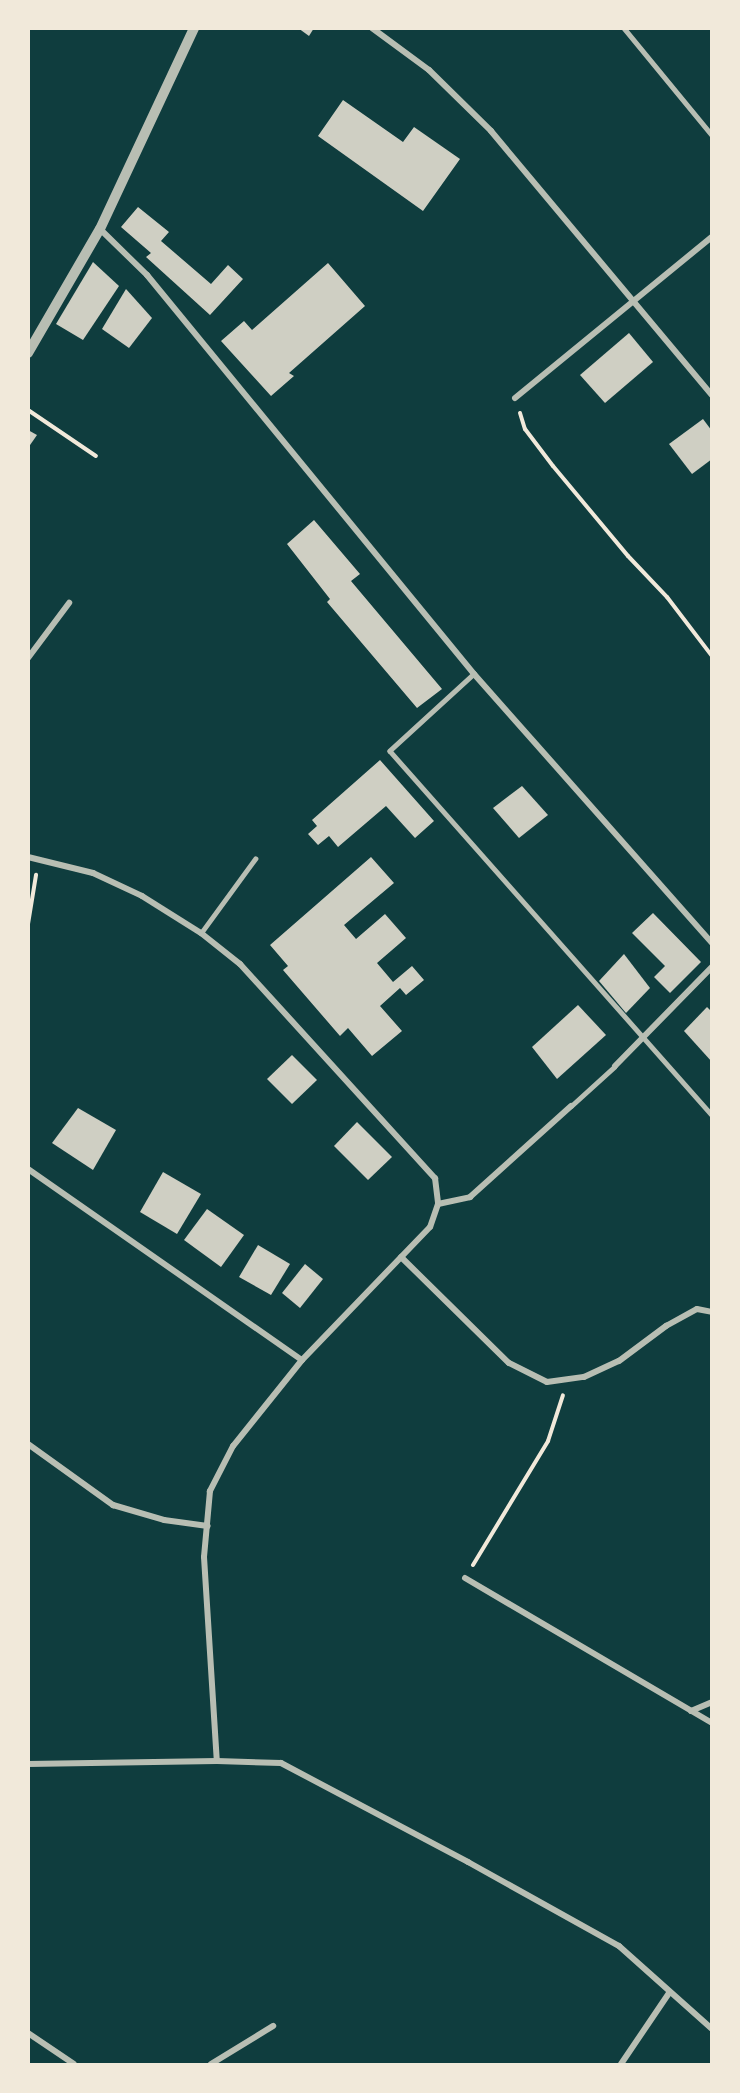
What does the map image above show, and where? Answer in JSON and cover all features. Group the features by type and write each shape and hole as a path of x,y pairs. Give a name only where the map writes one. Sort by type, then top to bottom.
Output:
{"street":[{"path":"28,353 100,229 194,28"},
{"path":"372,28 429,70 491,131 711,395"},
{"path":"100,229 147,275 474,674 711,943"},
{"path":"515,398 711,237"},
{"path":"28,658 69,603"},
{"path":"28,857 93,873 142,896 201,933 240,964 435,1178 438,1204 430,1227 302,1360 233,1446 210,1491 204,1557 217,1761"},
{"path":"438,1204 470,1197 615,1065 711,967"},
{"path":"28,1169 302,1360"},
{"path":"401,1257 509,1363 547,1382 584,1377 620,1361 666,1326 697,1309 711,1312"},
{"path":"28,1444 113,1505 164,1520 208,1526"},
{"path":"465,1578 711,1724"},
{"path":"691,1711 711,1702"},
{"path":"28,1764 217,1761 280,1763 468,1862 619,1946 711,2029"},
{"path":"621,2064 669,1993"},
{"path":"210,2064 273,2026"},
{"path":"28,2033 75,2064"}],"lane":[{"path":"624,28 711,135"},
{"path":"474,674 390,751 711,1115"},
{"path":"201,933 255,859"}],"path":[{"path":"515,398 525,429 553,466 628,556 667,597 711,656"},
{"path":"28,410 96,456"},
{"path":"28,924 39,858"},
{"path":"465,1578 548,1441 568,1379"}],"building":[{"path":"298,28 314,28 309,36"},
{"path":"343,100 403,142 414,127 460,159 423,211 318,136"},
{"path":"138,207 169,232 161,241 211,284 228,265 243,279 210,315 146,257 151,253 121,227"},
{"path":"93,262 119,286 83,340 56,324"},
{"path":"328,263 365,306 289,373 294,376 271,396 221,341 244,321 252,330"},
{"path":"126,289 152,318 129,348 102,329"},
{"path":"629,333 653,362 605,403 580,375"},
{"path":"703,419 712,431 712,459 692,474 669,444"},
{"path":"28,430 37,435 28,448"},
{"path":"314,520 360,574 351,581 442,689 417,708 327,602 330,599 287,544"},
{"path":"380,760 434,821 415,838 386,806 338,847 329,836 318,845 308,834 317,826 312,820"},
{"path":"522,786 548,815 519,838 493,808"},
{"path":"371,857 394,883 344,925 356,939 385,914 406,938 377,963 393,982 412,966 424,980 406,995 400,988 380,1006 402,1031 372,1056 348,1028 340,1036 283,970 288,966 270,945"},
{"path":"653,913 701,962 670,993 654,977 665,966 632,933"},
{"path":"624,954 650,988 626,1013 599,981"},
{"path":"578,1005 606,1035 557,1079 532,1047"},
{"path":"707,1007 712,1012 712,1062 684,1031"},
{"path":"292,1055 317,1080 292,1104 267,1079"},
{"path":"78,1108 116,1130 93,1170 52,1143"},
{"path":"357,1122 392,1157 368,1180 334,1146"},
{"path":"163,1172 201,1194 177,1234 140,1212"},
{"path":"207,1209 244,1235 221,1267 184,1240"},
{"path":"258,1245 290,1264 271,1295 239,1277"},
{"path":"305,1264 323,1279 300,1308 282,1293"}]}
